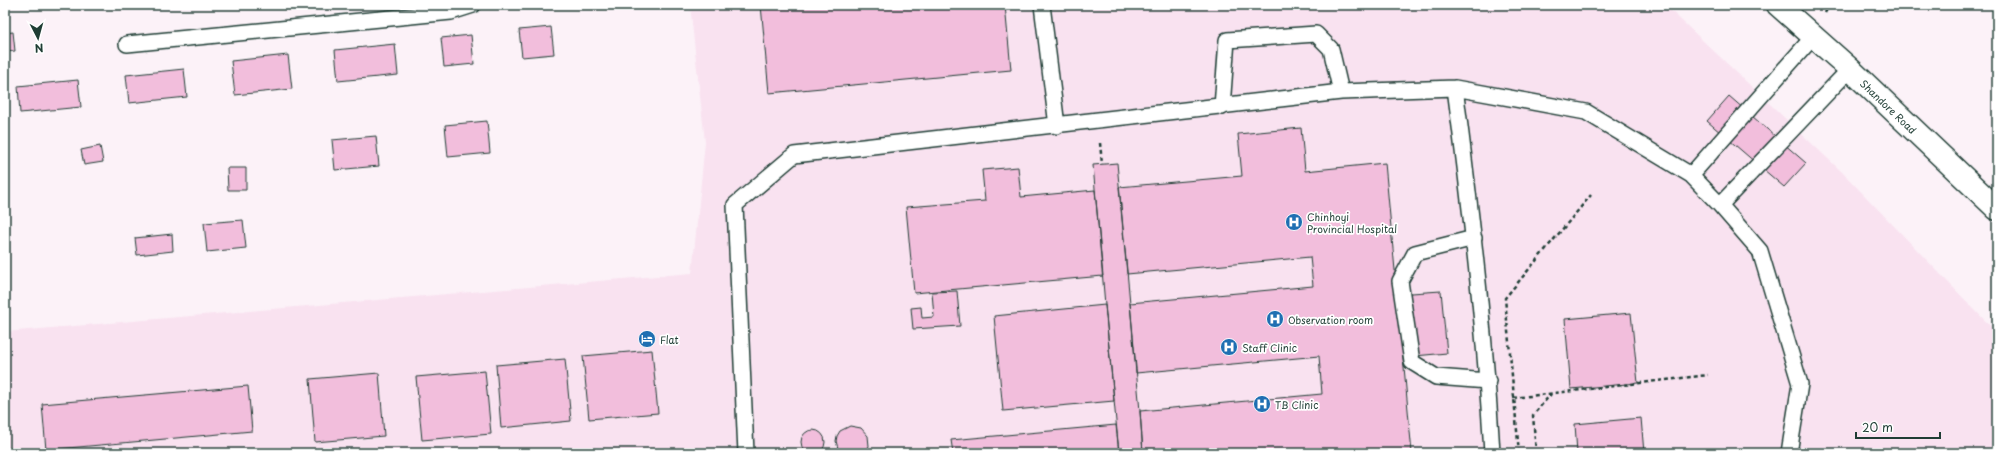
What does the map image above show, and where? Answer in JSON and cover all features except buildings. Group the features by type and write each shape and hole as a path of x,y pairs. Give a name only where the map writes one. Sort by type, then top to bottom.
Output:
{"street":[{"name":"Shandore Road","path":"1778,5 1812,37 1850,69 1997,209"}],"lane":[{"path":"126,44 450,12 473,5"},
{"path":"1042,5 1057,126"},
{"path":"1222,107 1228,40 1316,34 1331,49 1341,92"},
{"path":"1691,175 1812,37"},
{"path":"1720,205 1850,69"},
{"path":"746,453 735,205 794,155 1222,107 1341,92 1455,88 1586,112 1691,175 1720,205 1760,252 1800,384 1789,453"},
{"path":"1455,88 1474,238 1488,381 1492,453"},
{"path":"1474,238 1415,253 1400,281 1412,362 1436,377 1488,381"}],"path":[{"path":"1519,453 1504,298 1591,195"},
{"path":"1514,398 1708,375"},
{"path":"1536,453 1533,415 1552,393"}],"shaded area":[{"name":"Chinhoyi Provincial Hospital","path":"690,5 1665,5 1842,172 1997,333 1997,453 5,453 5,332 692,273 705,142"}],"place":[{"name":"Chinhoyi Provincial Hospital","path":"1294,222"},
{"name":"Observation room","path":"1275,319"},
{"name":"Flat","path":"647,339"},
{"name":"Staff Clinic","path":"1229,347"},
{"name":"TB Clinic","path":"1262,404"}]}
